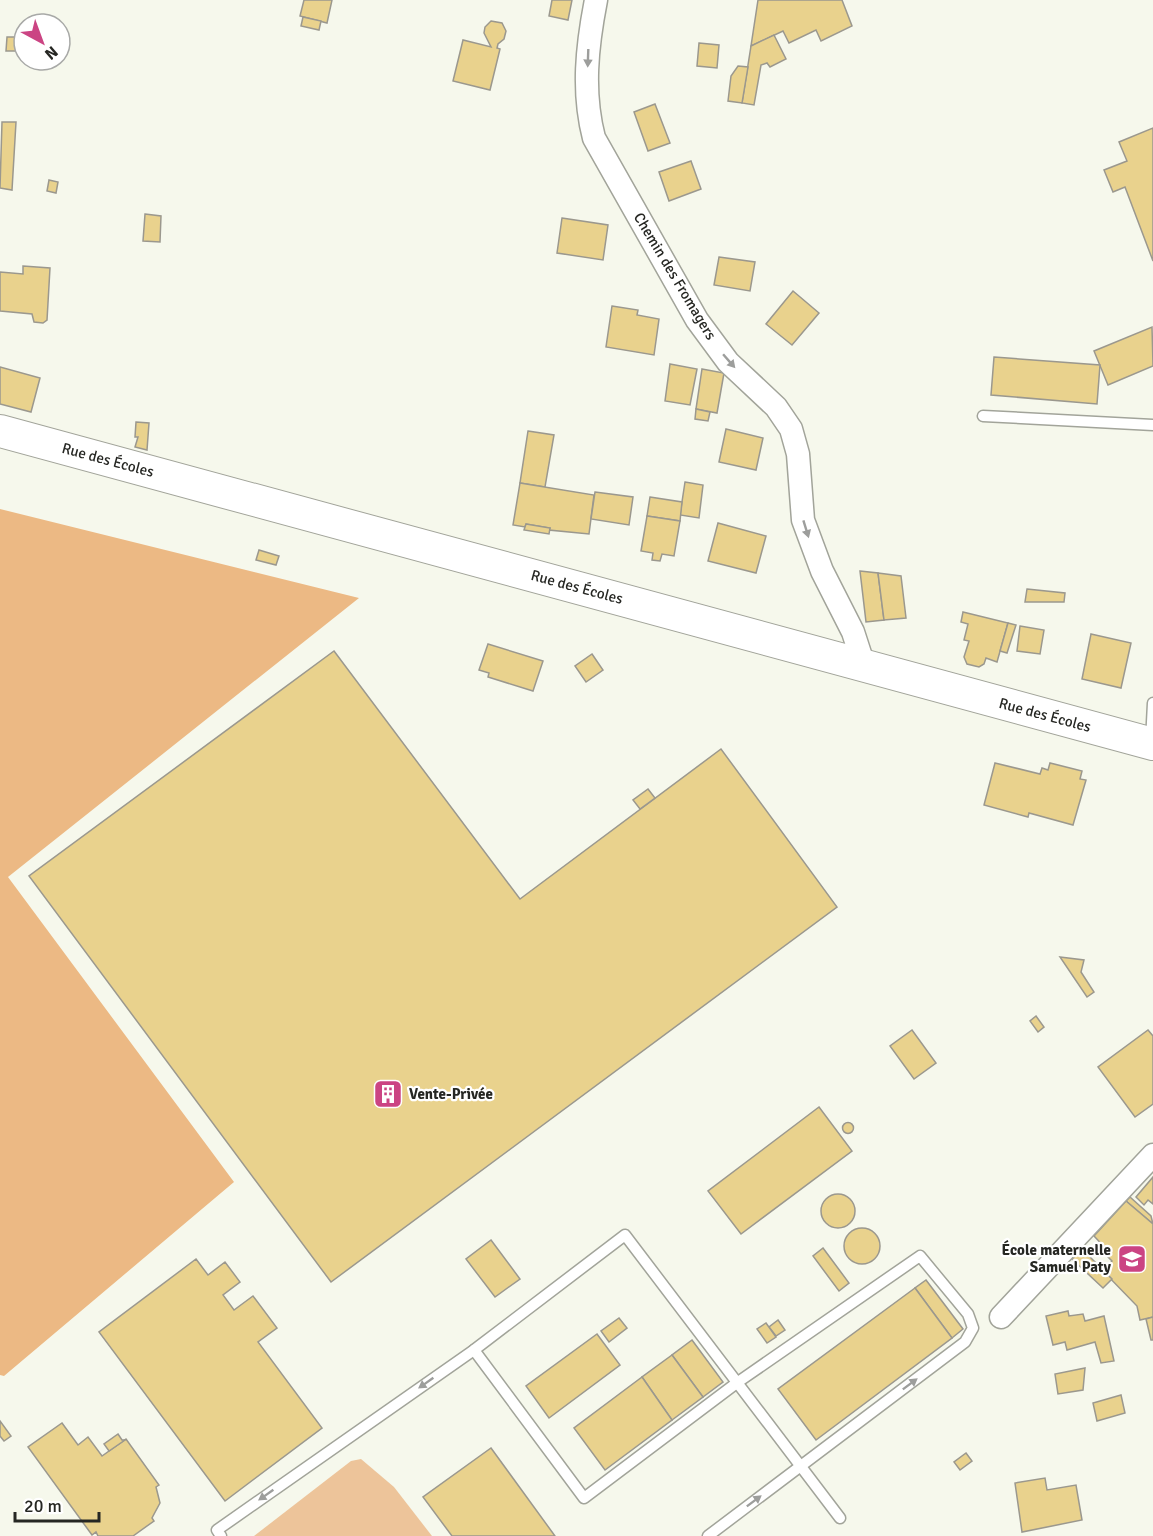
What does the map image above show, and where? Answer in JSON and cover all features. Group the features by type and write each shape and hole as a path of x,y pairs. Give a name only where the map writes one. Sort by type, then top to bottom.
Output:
{"street":[{"name":"Chemin des Fromagers","path":"596,0 589,36 586,108 594,138 697,320 728,362 776,407 792,429 798,454 803,520 822,570 853,632 864,666"},
{"name":"Rue des Écoles","path":"0,430 1152,744"},
{"path":"1001,1317 1153,1155"}],"lane":[{"path":"983,416 1153,425"},
{"path":"1152,744 1153,702"},
{"path":"221,1536 217,1530 474,1350 625,1235 840,1518"},
{"path":"474,1350 584,1498 738,1382 920,1256 968,1314 973,1328 965,1342 708,1536"}],"shaded area":[{"path":"0,509 359,598 8,877 234,1182 4,1376 0,1375"},
{"path":"361,1459 394,1487 432,1536 254,1536 351,1461"}],"building":[{"path":"304,0 332,0 327,23 300,16"},
{"path":"552,0 572,0 568,20 549,16"},
{"path":"758,0 842,0 852,26 821,41 816,30 789,43 783,31 751,46"},
{"path":"303,17 321,21 319,30 301,26"},
{"path":"491,21 502,23 506,31 504,39 498,44 497,48 500,49 490,90 453,81 463,40 491,47 484,33 485,27"},
{"path":"774,35 786,59 770,67 767,63 761,65 754,105 742,103 751,46"},
{"path":"7,37 12,37 12,51 6,51"},
{"path":"699,43 719,45 717,68 697,66"},
{"path":"738,66 748,67 742,103 728,101 731,76"},
{"path":"655,104 670,143 648,151 634,112"},
{"path":"2,122 16,122 12,190 0,188"},
{"path":"1153,128 1153,261 1125,187 1113,192 1104,170 1127,161 1119,142"},
{"path":"691,161 701,189 669,201 659,172"},
{"path":"49,180 58,182 56,193 47,191"},
{"path":"145,214 161,216 160,242 143,241"},
{"path":"562,218 608,225 603,260 557,253"},
{"path":"719,257 755,262 750,291 714,285"},
{"path":"23,266 50,268 47,320 43,323 34,322 32,314 0,311 0,272 23,274"},
{"path":"793,291 819,313 792,345 766,324"},
{"path":"612,306 638,310 637,315 659,319 654,355 606,347"},
{"path":"1152,327 1153,366 1108,385 1094,351"},
{"path":"994,357 1100,365 1097,404 991,395"},
{"path":"670,364 697,369 690,405 665,401"},
{"path":"0,367 40,378 31,412 0,404"},
{"path":"702,369 724,373 717,413 696,409"},
{"path":"696,409 710,412 708,421 695,419"},
{"path":"136,422 149,423 147,450 135,447 138,437 135,437"},
{"path":"726,429 763,438 756,470 719,462"},
{"path":"528,431 554,435 545,487 520,483"},
{"path":"685,482 703,485 699,518 680,515"},
{"path":"520,483 594,495 589,534 549,530 550,528 526,524 525,527 513,525"},
{"path":"595,492 633,497 629,525 591,519"},
{"path":"650,497 682,502 680,521 647,516"},
{"path":"647,516 680,521 674,556 662,554 660,561 652,560 653,553 641,551"},
{"path":"718,523 766,536 756,573 708,561"},
{"path":"526,524 550,528 549,534 524,530"},
{"path":"259,550 279,556 276,565 256,560"},
{"path":"860,571 878,573 884,620 866,622"},
{"path":"878,573 901,576 906,618 884,620"},
{"path":"1027,589 1065,593 1064,602 1025,602"},
{"path":"963,612 1008,623 997,662 986,658 984,664 979,667 967,664 964,657 969,641 964,640 968,624 961,622"},
{"path":"1008,623 1016,625 1007,653 1000,651"},
{"path":"1020,626 1044,630 1040,654 1017,651"},
{"path":"1091,634 1131,643 1121,688 1082,679"},
{"path":"488,644 543,661 533,691 488,677 489,673 479,670"},
{"name":"Vente-Privée","path":"334,651 520,899 721,749 837,907 331,1282 29,876"},
{"path":"592,654 603,670 586,682 575,666"},
{"path":"995,763 1040,774 1042,768 1048,770 1050,763 1082,771 1080,779 1086,780 1073,825 1029,813 1028,817 984,805"},
{"path":"648,789 655,798 640,809 633,800"},
{"path":"1060,957 1084,960 1081,972 1094,992 1087,997"},
{"path":"1036,1016 1044,1027 1038,1032 1030,1021"},
{"path":"912,1030 936,1063 914,1079 890,1046"},
{"path":"1148,1030 1153,1036 1153,1104 1135,1117 1098,1067"},
{"path":"819,1107 852,1151 741,1234 708,1191"},
{"path":"848,1122 854,1128 848,1134 842,1128"},
{"path":"1153,1177 1153,1204 1148,1200 1144,1205 1136,1197"},
{"path":"838,1194 850,1199 855,1211 850,1223 838,1228 826,1223 821,1211 826,1199"},
{"path":"1130,1197 1151,1216 1153,1224 1126,1201"},
{"name":"École maternelle Samuel Paty","path":"1126,1201 1153,1224 1153,1317 1140,1320 1137,1306 1103,1271 1112,1261 1108,1257 1111,1254 1094,1236"},
{"path":"862,1228 875,1233 880,1246 875,1259 862,1264 849,1259 844,1246 849,1233"},
{"path":"491,1240 520,1279 495,1297 466,1259"},
{"path":"823,1248 849,1283 839,1291 813,1256"},
{"path":"1082,1249 1112,1279 1103,1288 1072,1259"},
{"path":"196,1259 208,1275 225,1262 240,1282 223,1295 234,1310 253,1296 277,1328 258,1342 322,1428 225,1501 99,1332"},
{"path":"926,1280 963,1329 952,1338 915,1288"},
{"path":"915,1288 952,1338 816,1440 778,1389"},
{"path":"1068,1311 1069,1316 1083,1314 1085,1321 1104,1316 1114,1361 1101,1363 1095,1342 1067,1350 1065,1342 1053,1345 1046,1316"},
{"path":"1153,1317 1153,1340 1151,1340 1146,1319"},
{"path":"619,1318 627,1328 609,1342 601,1331"},
{"path":"778,1320 785,1330 776,1336 769,1327"},
{"path":"766,1323 776,1337 767,1343 757,1329"},
{"path":"597,1334 620,1365 549,1418 526,1386"},
{"path":"692,1340 723,1382 703,1397 672,1355"},
{"path":"672,1355 703,1397 672,1420 642,1377"},
{"path":"1085,1368 1083,1390 1058,1394 1055,1374"},
{"path":"642,1377 672,1420 605,1470 574,1428"},
{"path":"1121,1395 1125,1413 1097,1421 1093,1403"},
{"path":"0,1421 11,1436 4,1441 0,1436"},
{"path":"62,1423 78,1445 88,1437 102,1456 126,1439 159,1485 156,1487 160,1503 152,1518 154,1521 133,1536 98,1536 96,1532 92,1535 28,1447"},
{"path":"118,1434 122,1440 125,1440 109,1451 104,1444"},
{"path":"491,1448 555,1536 452,1536 423,1497"},
{"path":"966,1453 972,1461 960,1470 954,1462"},
{"path":"1045,1478 1047,1490 1076,1485 1082,1520 1022,1532 1015,1483"}],"place":[{"name":"Vente-Privée","path":"388,1094"},
{"name":"École maternelle Samuel Paty","path":"1132,1259"}]}
